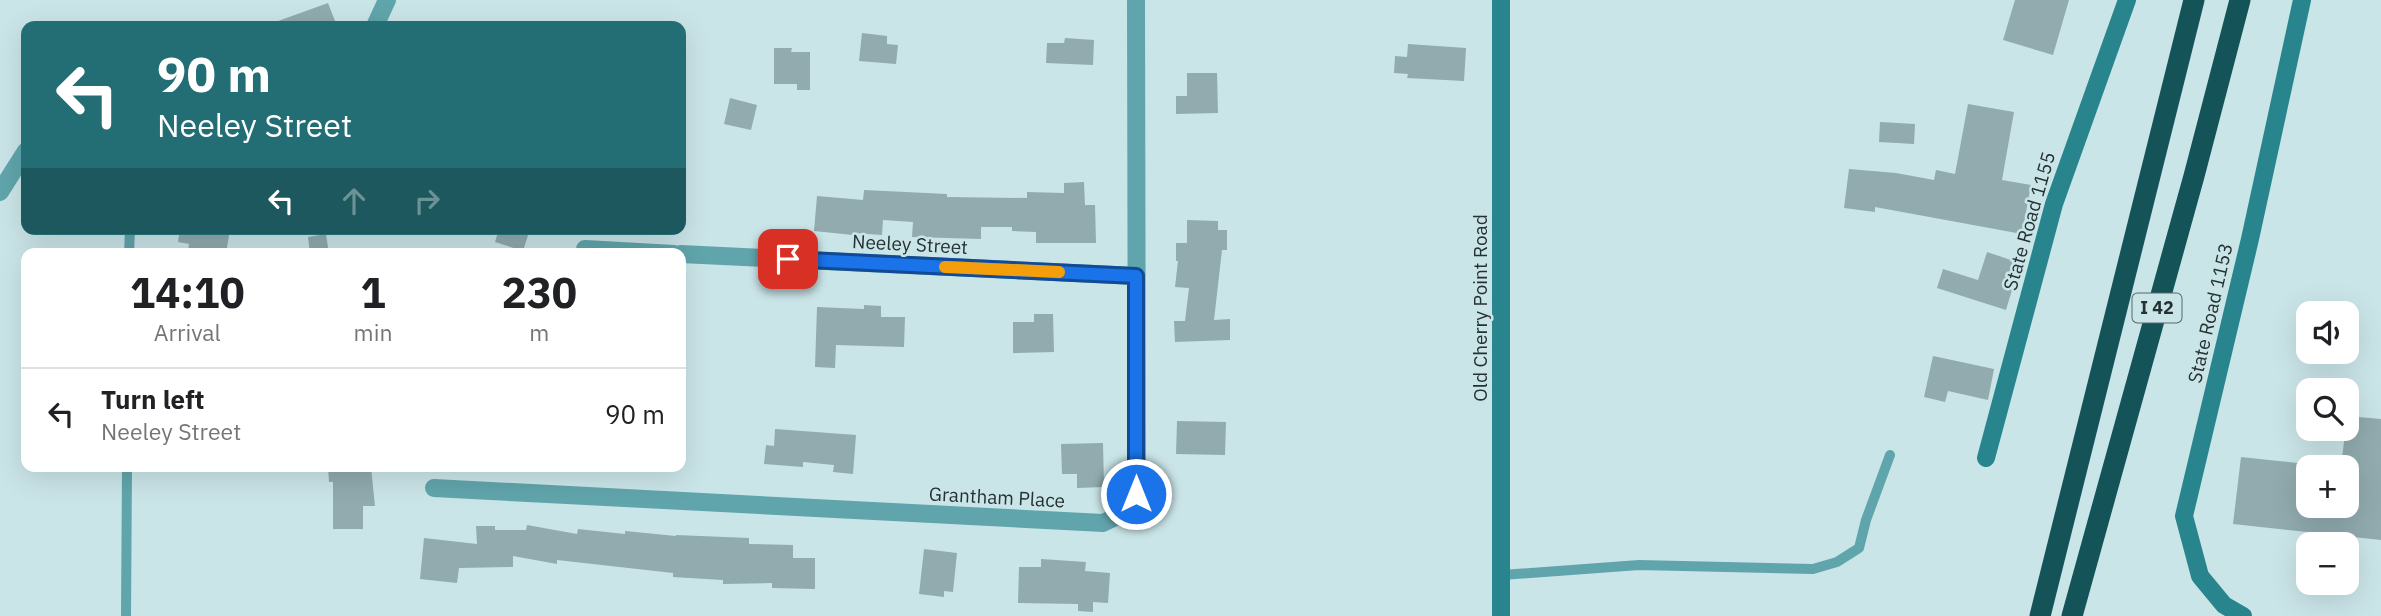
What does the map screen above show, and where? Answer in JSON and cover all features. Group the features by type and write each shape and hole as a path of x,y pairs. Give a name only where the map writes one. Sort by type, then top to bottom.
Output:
{"highway":[{"path":"2040,616 2194,0"},
{"name":"I 42","path":"2072,616 2240,0"}],"street":[{"path":"377,21 387,0"},
{"name":"Grantham Place","path":"434,488 1103,523 1126,512 1136,494 1136,0"},
{"name":"Old Cherry Point Road","path":"1501,0 1501,616"},
{"name":"State Road 1155","path":"1986,458 2054,204 2127,0"},
{"name":"State Road 1153","path":"2243,616 2224,605 2200,576 2184,516 2250,239 2302,0"},
{"path":"0,192 21,160"},
{"name":"Neeley Street","path":"686,254 1136,276"}],"lane":[{"path":"1502,575 1639,565 1813,569 1825,566 1859,548 1866,520 1890,455"},
{"path":"126,616 127,472"}],"building":[{"path":"2015,0 2069,0 2053,55 2003,40"},
{"path":"328,3 335,21 278,21"},
{"path":"862,33 887,36 887,44 898,45 896,64 859,61"},
{"path":"1065,38 1094,40 1093,65 1046,63 1047,43 1064,43"},
{"path":"1408,44 1466,48 1464,81 1407,78 1408,74 1394,73 1395,56 1407,57"},
{"path":"774,48 810,52 810,90 797,90 797,84 774,84"},
{"path":"1187,73 1217,73 1218,113 1176,114 1176,96 1187,96"},
{"path":"730,98 757,105 751,130 724,124"},
{"path":"1968,104 2014,112 2002,180 2031,185 2022,234 1875,207 1875,212 1844,208 1849,169 1934,180 1936,170 1955,174"},
{"path":"1880,122 1915,124 1914,144 1879,142"},
{"path":"1084,182 1085,205 1095,205 1096,243 1036,243 1036,232 1012,231 1012,227 981,227 981,239 912,237 913,222 883,220 882,235 814,231 817,196 863,200 864,190 947,194 947,197 1027,198 1027,192 1064,193 1064,183"},
{"path":"1187,220 1218,221 1218,230 1227,230 1227,250 1222,250 1214,320 1230,319 1230,340 1175,342 1174,321 1185,321 1189,288 1175,287 1178,261 1176,243 1187,243"},
{"path":"179,235 229,235 227,248 188,248 189,244 178,242"},
{"path":"326,235 328,248 309,248 308,237"},
{"path":"497,235 528,235 524,248 495,242"},
{"path":"1987,252 2020,263 2006,310 1937,288 1943,269 1978,280"},
{"path":"864,305 881,306 881,317 905,317 904,347 836,345 835,368 815,367 817,307 864,309"},
{"path":"1034,314 1053,314 1054,352 1013,353 1013,322 1034,322"},
{"path":"1933,356 1994,369 1988,400 1948,391 1945,402 1924,397"},
{"path":"2359,417 2381,419 2381,540 2359,538 2359,532 2307,532 2233,524 2241,457 2296,463 2296,518 2359,518 2359,455 2342,455 2344,441 2359,441"},
{"path":"1177,421 1226,422 1225,455 1176,454"},
{"path":"775,429 856,435 853,474 833,472 834,465 803,462 803,467 764,464 766,445 774,446"},
{"path":"1103,443 1104,487 1077,488 1077,474 1062,474 1061,444"},
{"path":"328,472 372,472 375,506 363,506 363,529 333,529 333,482 329,482"},
{"path":"527,525 577,534 578,529 625,534 625,531 676,536 749,538 749,544 793,545 793,558 815,558 815,589 772,588 772,583 723,584 723,580 673,577 673,573 557,560 557,564 513,556 513,567 459,568 457,583 420,579 424,538 477,544 476,526 495,526 495,530 526,530"},
{"path":"924,549 957,553 953,592 944,591 944,597 919,594"},
{"path":"1041,559 1086,562 1085,571 1110,573 1108,603 1093,602 1093,612 1078,611 1078,604 1018,603 1019,567 1041,567"}],"slow traffic":[{"path":"945,267 1059,272"}],"route":[{"path":"788,259 1136,276 1136,494"}]}
